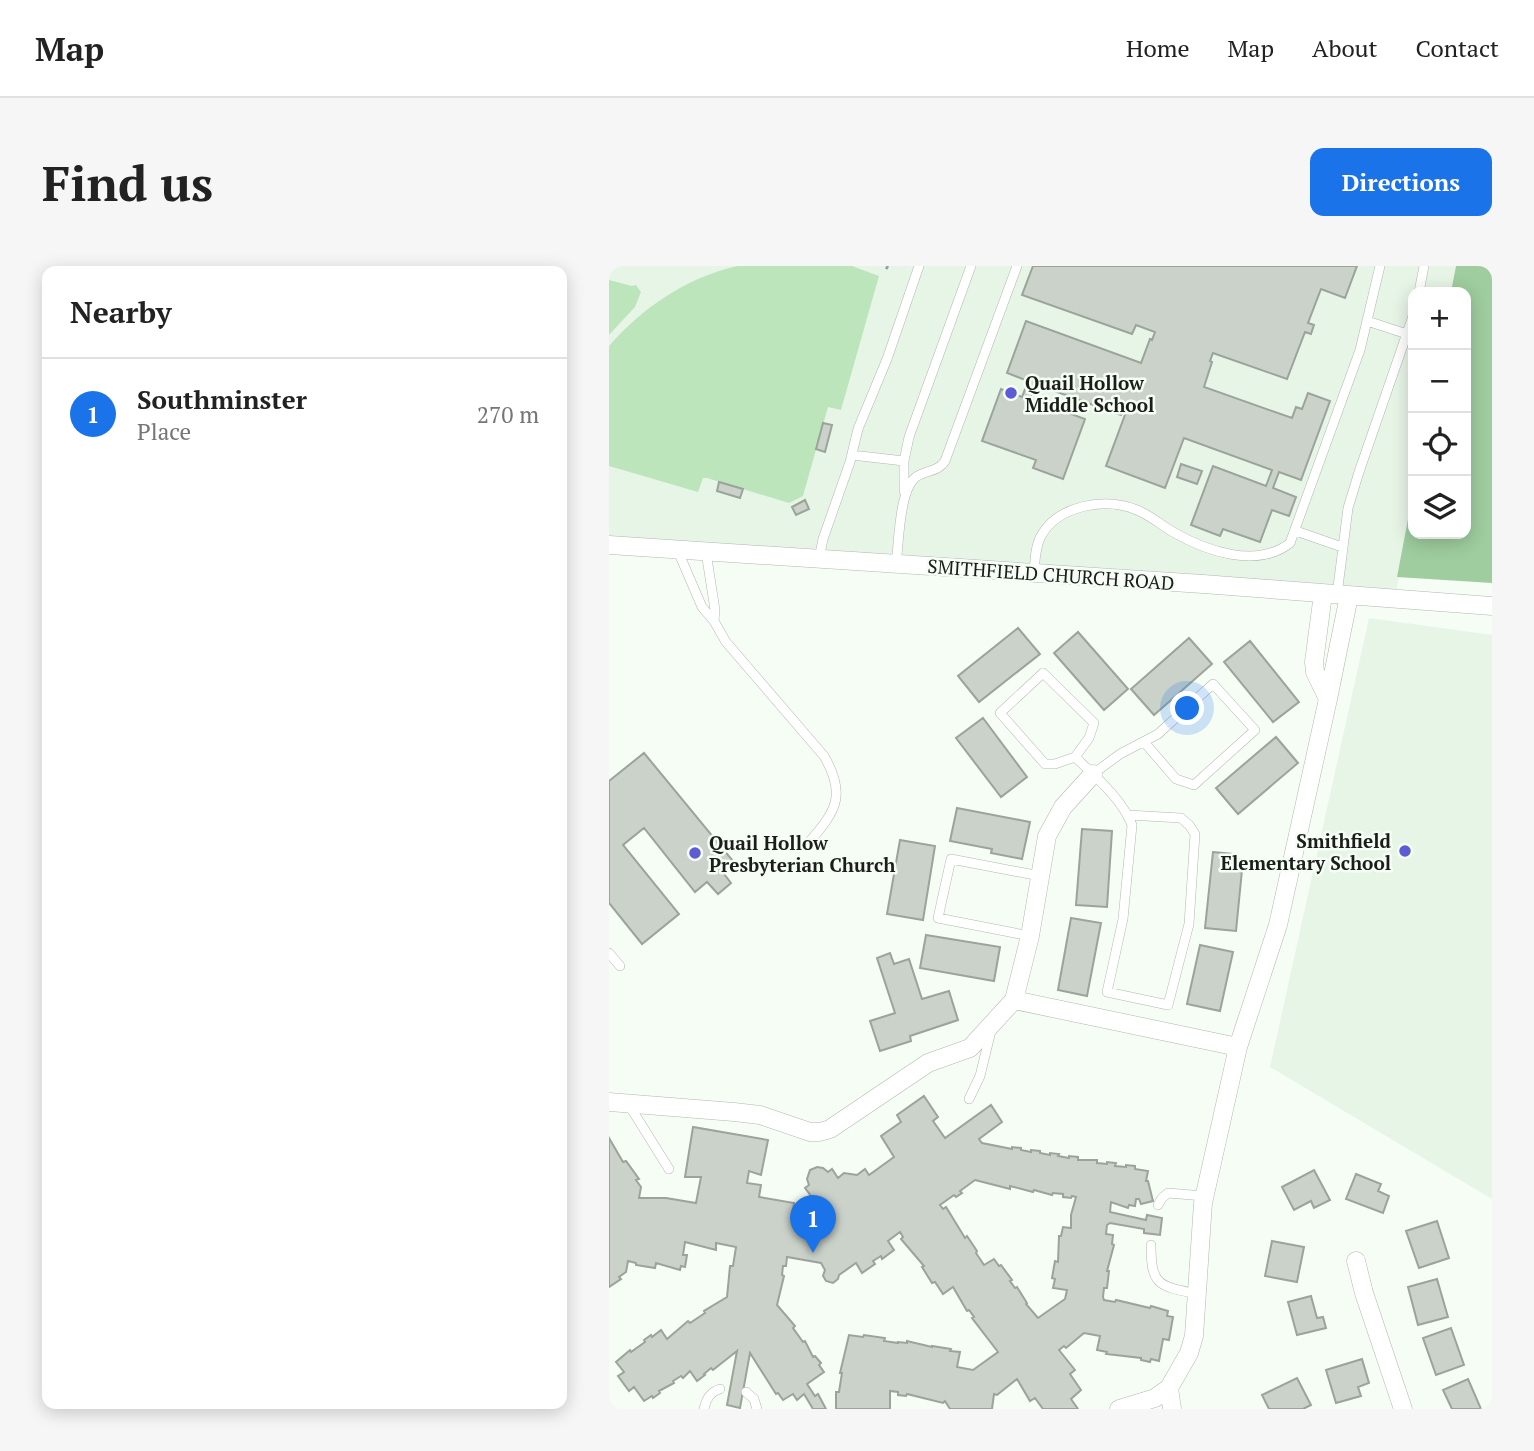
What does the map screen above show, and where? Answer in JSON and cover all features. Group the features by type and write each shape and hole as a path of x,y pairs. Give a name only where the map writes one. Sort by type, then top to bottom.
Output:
{"street":[{"name":"SMITHFIELD CHURCH ROAD","path":"609,545 1492,606"},
{"path":"1328,699 1315,672 1314,662 1337,595"},
{"path":"1119,1409 1156,1398 1169,1388 1189,1353 1194,1336 1204,1196 1238,1047 1278,925 1328,699 1337,595"},
{"path":"609,1102 760,1115 810,1132 820,1132 831,1129 927,1063 970,1048 1014,1000 1030,936 1047,836 1053,821 1093,774"},
{"path":"1014,1000 1238,1047"},
{"path":"1356,1261 1402,1409"},
{"path":"1169,1388 1172,1409"}],"lane":[{"path":"819,559 858,429 887,359 919,266"},
{"path":"896,564 904,500 904,461 912,426 971,266"},
{"path":"904,500 913,480 938,469 946,461 1017,266"},
{"path":"1034,573 1037,544 1047,527 1063,515 1093,505 1116,504 1137,510 1189,540 1236,555 1259,556 1276,552 1290,543 1355,368 1380,266"},
{"path":"1420,287 1424,266"},
{"path":"1367,321 1407,334"},
{"path":"1337,595 1348,508 1408,331"},
{"path":"852,455 904,461"},
{"path":"1296,531 1342,547"},
{"path":"677,549 702,607 715,621 726,642 824,756 832,771 837,794 831,817 810,841"},
{"path":"706,552 715,621"},
{"path":"1043,673 1094,723 1089,738 1075,757 1055,764 1045,764 1000,713 1043,673"},
{"path":"1093,774 1120,754 1158,734 1213,684 1255,730 1193,785 1176,779 1144,742"},
{"path":"1075,757 1128,814 1132,825 1123,919 1107,992 1168,1005 1189,924 1195,834 1181,818 1128,814"},
{"path":"1030,936 937,918 951,859 1040,876"},
{"path":"609,953 620,966"},
{"path":"969,1099 980,1076 992,1025"},
{"path":"628,1104 669,1169"},
{"path":"1158,1205 1161,1198 1168,1193 1204,1196"},
{"path":"1151,1245 1151,1269 1156,1279 1175,1289 1197,1294"},
{"path":"704,1409 708,1397 720,1389"},
{"path":"747,1392 754,1399 757,1409"}],"shaded area":[{"name":"Quail Hollow Middle School","path":"609,266 1456,266 1452,287 1408,287 1408,522 1396,593 609,541"},
{"name":"Smithfield Elementary School","path":"1369,618 1492,635 1492,1199 1270,1067"}],"green space":[{"path":"737,266 852,266 879,276 841,410 828,407 803,496 789,503 707,478 703,478 698,492 609,466 609,346 636,319 683,286"},
{"path":"1456,266 1492,266 1492,583 1397,577 1408,519 1408,539 1471,539 1471,287 1452,287"},
{"path":"609,280 636,285 641,292 635,307 609,335"}],"building":[{"path":"1033,266 1357,266 1345,298 1321,289 1308,323 1314,325 1311,334 1305,332 1287,379 1213,353 1210,361 1212,362 1204,387 1292,418 1296,407 1302,409 1308,393 1330,401 1301,480 1279,472 1273,488 1296,497 1289,516 1272,510 1260,542 1223,529 1220,536 1191,525 1213,466 1266,486 1272,470 1184,438 1165,488 1106,466 1129,404 1125,402 1121,415 1035,384 1030,399 1085,419 1063,479 1033,468 1036,460 982,441 1001,389 1022,397 1028,381 1007,373 1026,321 1141,363 1155,332 1136,325 1132,334 1022,295"},
{"path":"823,423 832,425 825,452 816,449"},
{"path":"1181,464 1202,471 1197,484 1177,477"},
{"path":"719,482 743,489 740,498 717,491"},
{"path":"805,500 809,509 796,515 792,507"},
{"path":"1018,628 1040,654 979,702 958,676"},
{"path":"1078,632 1128,689 1104,710 1054,653"},
{"path":"1189,638 1212,664 1154,715 1131,689"},
{"path":"1250,641 1299,702 1273,722 1224,662"},
{"path":"983,718 1027,777 1001,797 956,738"},
{"path":"1276,737 1298,763 1238,814 1216,788"},
{"name":"Quail Hollow Presbyterian Church","path":"644,753 733,861 721,870 731,883 718,894 707,882 695,892 644,828 623,845 679,914 642,944 609,903 609,781"},
{"path":"957,808 1030,822 1022,859 991,853 992,849 950,841"},
{"path":"1082,829 1112,831 1107,907 1076,905"},
{"path":"900,840 935,846 923,920 887,914"},
{"path":"1213,852 1233,854 1233,859 1243,860 1236,931 1205,928"},
{"path":"1071,918 1101,923 1087,996 1058,990"},
{"path":"926,935 1000,947 994,981 920,968"},
{"path":"1200,945 1233,952 1220,1011 1187,1004"},
{"path":"890,953 894,964 909,959 922,999 949,991 958,1020 910,1036 911,1041 880,1051 870,1021 895,1013 877,958"},
{"path":"924,1096 938,1117 933,1121 945,1138 991,1105 1002,1122 979,1139 982,1143 1012,1149 1021,1148 1031,1152 1040,1151 1050,1155 1059,1154 1058,1156 1069,1158 1078,1157 1078,1160 1097,1160 1097,1163 1116,1163 1115,1166 1135,1166 1135,1169 1148,1171 1146,1181 1153,1201 1141,1204 1139,1199 1136,1199 1135,1206 1129,1205 1128,1208 1111,1202 1110,1212 1146,1220 1147,1215 1162,1218 1160,1235 1144,1233 1144,1229 1110,1223 1107,1225 1106,1234 1113,1235 1114,1245 1103,1297 1104,1300 1168,1311 1167,1316 1173,1317 1169,1340 1163,1339 1159,1361 1151,1359 1150,1362 1141,1358 1106,1354 1107,1352 1097,1350 1100,1336 1084,1333 1066,1348 1064,1346 1059,1350 1075,1370 1070,1374 1081,1390 1071,1399 1078,1409 1043,1409 1035,1398 1030,1401 1017,1379 997,1395 994,1394 992,1409 950,1409 945,1401 943,1403 907,1394 898,1395 898,1392 890,1391 890,1409 836,1409 836,1392 839,1392 840,1373 849,1335 951,1349 950,1351 960,1352 957,1367 973,1370 998,1352 969,1310 967,1311 953,1287 943,1294 935,1282 932,1283 922,1267 924,1266 901,1239 903,1237 900,1232 888,1241 894,1250 882,1259 881,1256 873,1261 875,1264 862,1273 856,1263 833,1283 826,1281 823,1276 825,1270 821,1263 787,1257 786,1266 783,1266 784,1276 777,1305 795,1326 793,1328 803,1342 805,1341 813,1357 821,1363 819,1365 824,1372 807,1384 815,1396 818,1394 826,1409 813,1409 804,1394 797,1400 793,1394 783,1400 776,1394 750,1353 740,1408 727,1405 737,1351 697,1381 690,1371 659,1391 653,1398 652,1396 644,1401 634,1387 629,1391 618,1376 624,1372 616,1362 661,1330 667,1339 688,1321 690,1323 727,1297 730,1266 733,1266 736,1247 716,1243 716,1250 685,1242 685,1267 681,1266 680,1270 656,1263 655,1268 628,1261 626,1272 619,1277 621,1279 609,1287 609,1138 623,1162 626,1161 639,1179 636,1180 641,1187 639,1198 666,1198 696,1203 701,1177 685,1177 693,1127 768,1140 761,1175 749,1171 747,1183 761,1185 759,1197 794,1203 793,1210 802,1212 804,1200 811,1196 805,1188 809,1185 807,1179 810,1170 817,1167 828,1172 832,1169 838,1178 844,1173 857,1175 865,1169 869,1175 894,1157 881,1136 901,1122 897,1115","holes":["975,1180 1010,1189 1010,1186 1033,1192 1034,1190 1052,1195 1063,1194 1063,1197 1076,1197 1071,1228 1063,1227 1059,1236 1058,1262 1055,1261 1052,1278 1055,1279 1053,1288 1067,1290 1065,1299 1038,1318 1001,1265 994,1259 984,1265 946,1207 943,1209 940,1205 962,1193 960,1191"]},
{"path":"1314,1170 1330,1200 1314,1208 1311,1201 1294,1210 1282,1187"},
{"path":"1356,1174 1381,1184 1378,1191 1389,1196 1383,1213 1346,1199"},
{"path":"1437,1221 1449,1258 1419,1268 1406,1231"},
{"path":"1272,1241 1304,1247 1297,1282 1265,1276"},
{"path":"1437,1279 1448,1317 1418,1325 1408,1287"},
{"path":"1311,1296 1317,1318 1323,1317 1326,1328 1297,1335 1288,1302"},
{"path":"1451,1328 1464,1365 1436,1375 1423,1338"},
{"path":"1362,1359 1369,1383 1358,1387 1361,1396 1336,1403 1326,1370"},
{"path":"1297,1378 1311,1405 1303,1409 1269,1409 1262,1395"},
{"path":"1468,1379 1481,1409 1452,1409 1443,1390"}],"place":[{"name":"Quail Hollow Middle School","path":"1011,393"},
{"name":"Smithfield Elementary School","path":"1405,851"},
{"name":"Quail Hollow Presbyterian Church","path":"695,853"},
{"name":"Southminster","path":"813,1253"}]}
